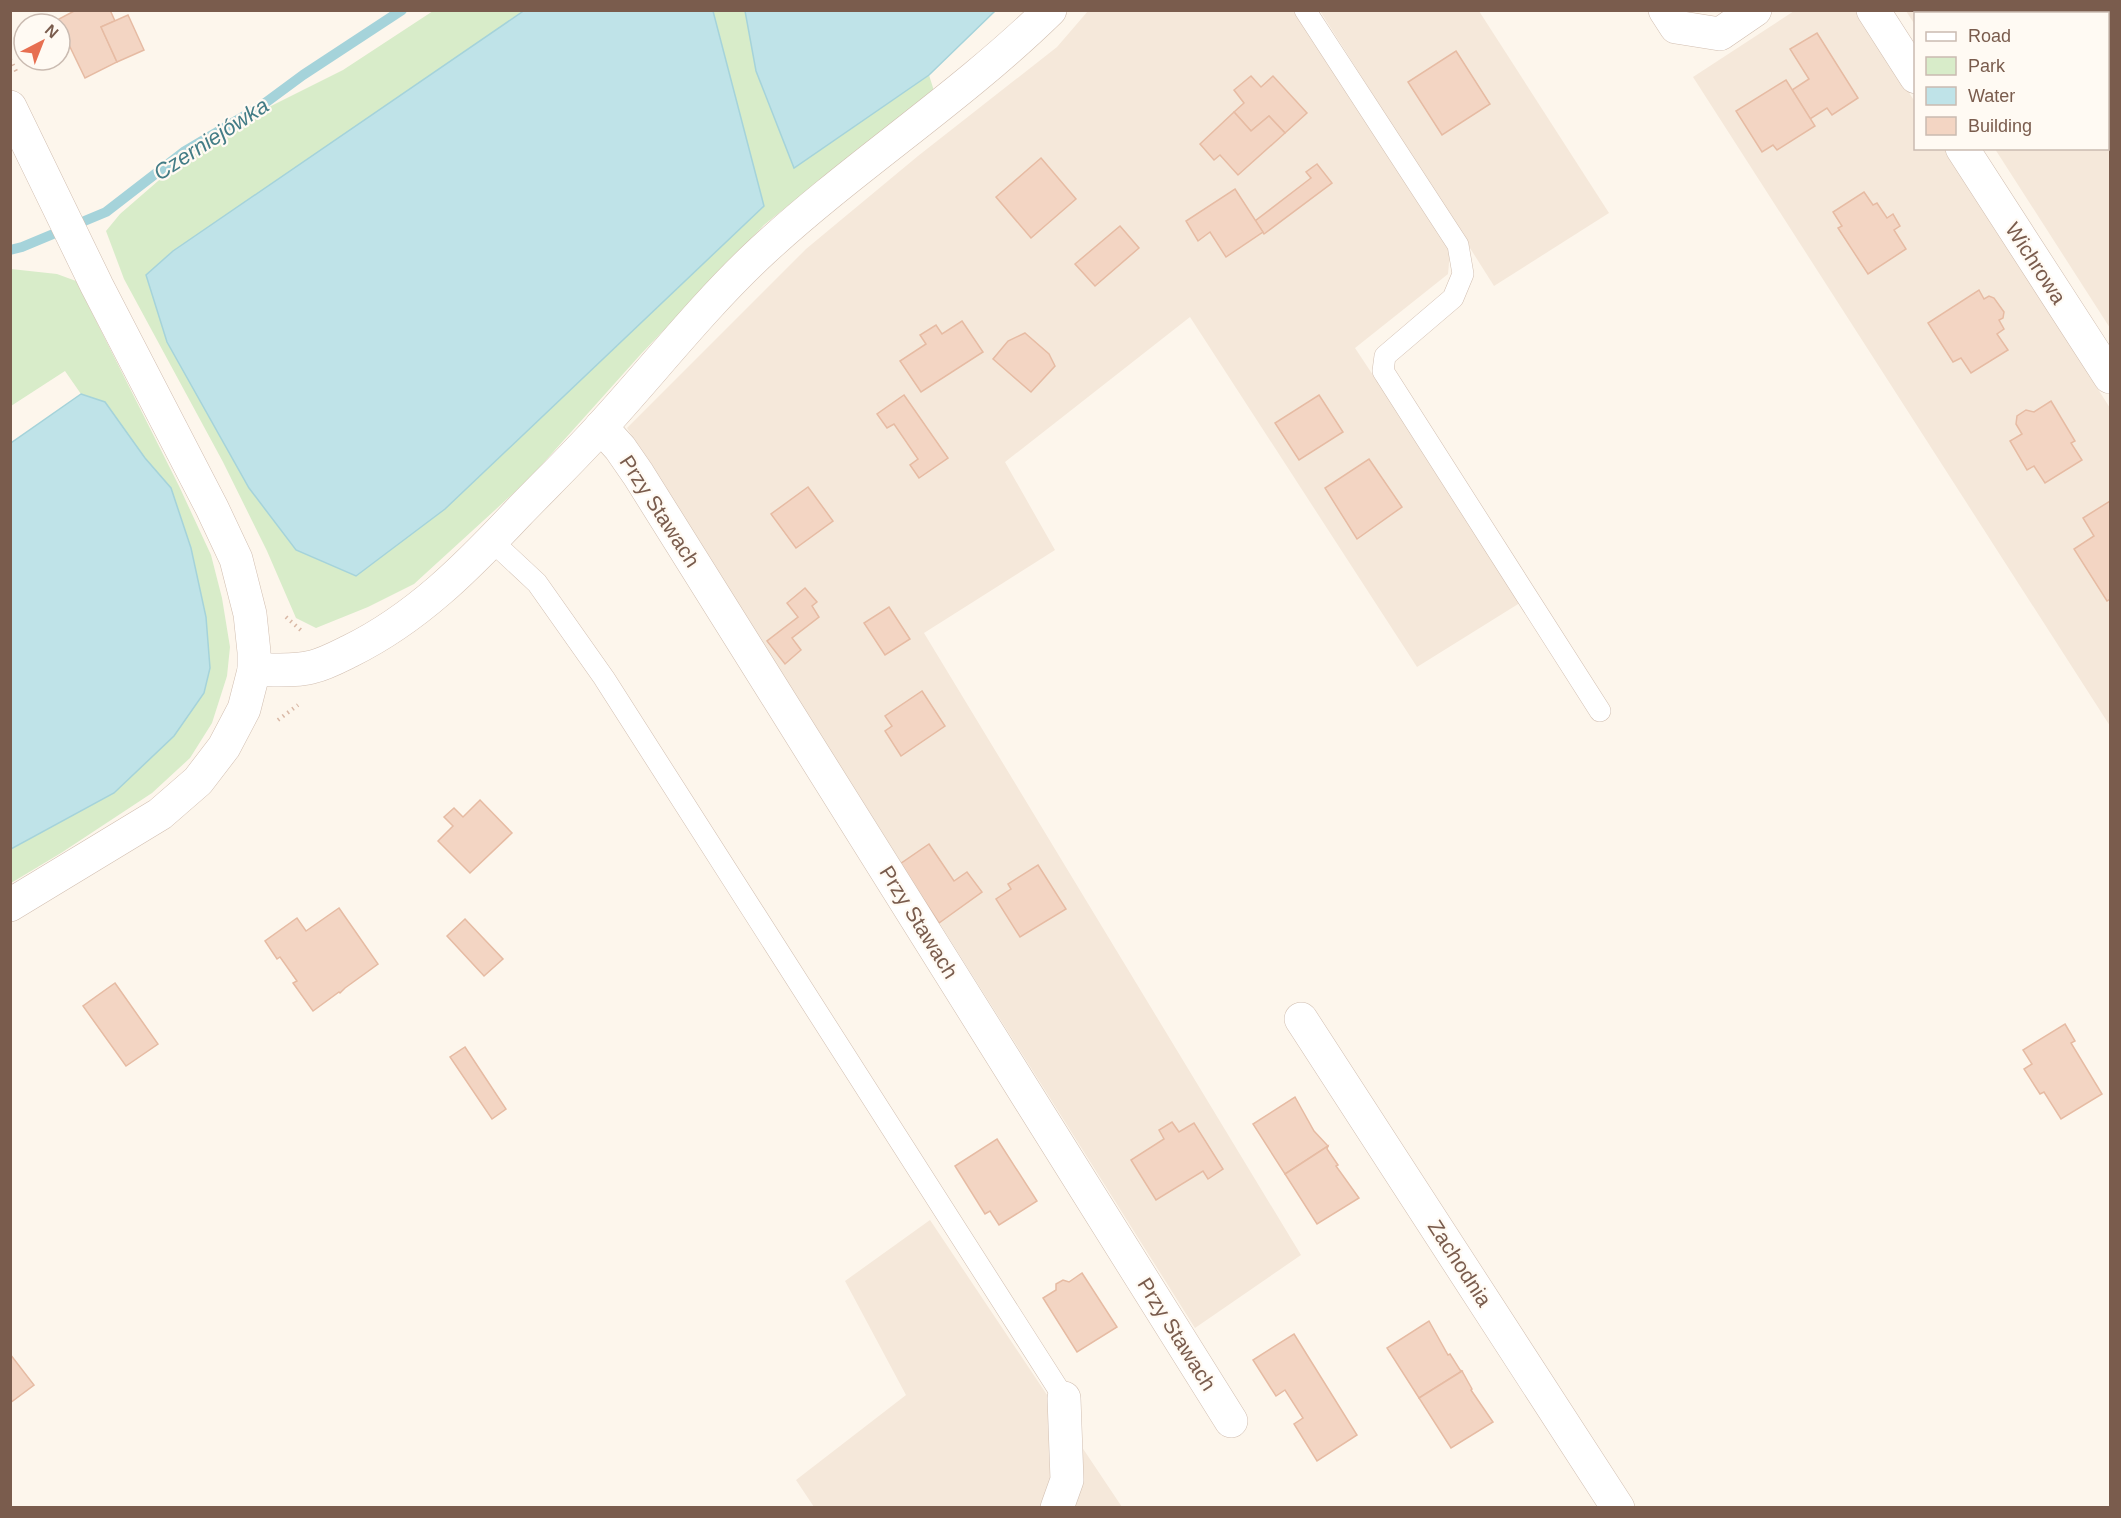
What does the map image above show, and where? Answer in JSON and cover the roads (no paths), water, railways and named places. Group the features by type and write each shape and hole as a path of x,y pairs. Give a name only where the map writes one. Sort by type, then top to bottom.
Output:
{"street":[{"path":"254,670 309,668 327,662 375,638 406,619 428,601 492,541 601,427 713,301 763,250 815,204 980,75 1050,10"},
{"path":"1665,10 1676,27 1720,34 1755,10"},
{"path":"1873,10 1914,74"},
{"path":"10,107 97,286 236,559 250,614 254,642 254,670 244,709 235,728 211,765 185,794 133,831 10,905"},
{"name":"Wichrowa","path":"1963,150 2110,377"},
{"name":"Przy Stawach","path":"601,427 620,448 638,474 1232,1421"},
{"name":"Zachodnia","path":"1301,1018 1618,1508"},
{"path":"1057,1508 1067,1480 1064,1398"}],"lane":[{"path":"1305,10 1458,245 1463,274 1453,298 1385,356 1383,371 1600,711"},
{"path":"492,541 537,583 604,678 1064,1398"}],"water":[{"path":"525,10 713,11 764,206 445,509 356,576 296,550 249,488 167,342 146,275 173,251"},
{"path":"745,10 995,11 929,75 794,168 756,71"},
{"path":"81,394 105,402 145,458 171,488 191,548 206,617 210,668 204,693 174,736 114,793 11,849 11,443"}],"waterway":[{"name":"Czerniejówka","path":"10,250 106,212 185,151 261,106 303,75 402,10"}]}
